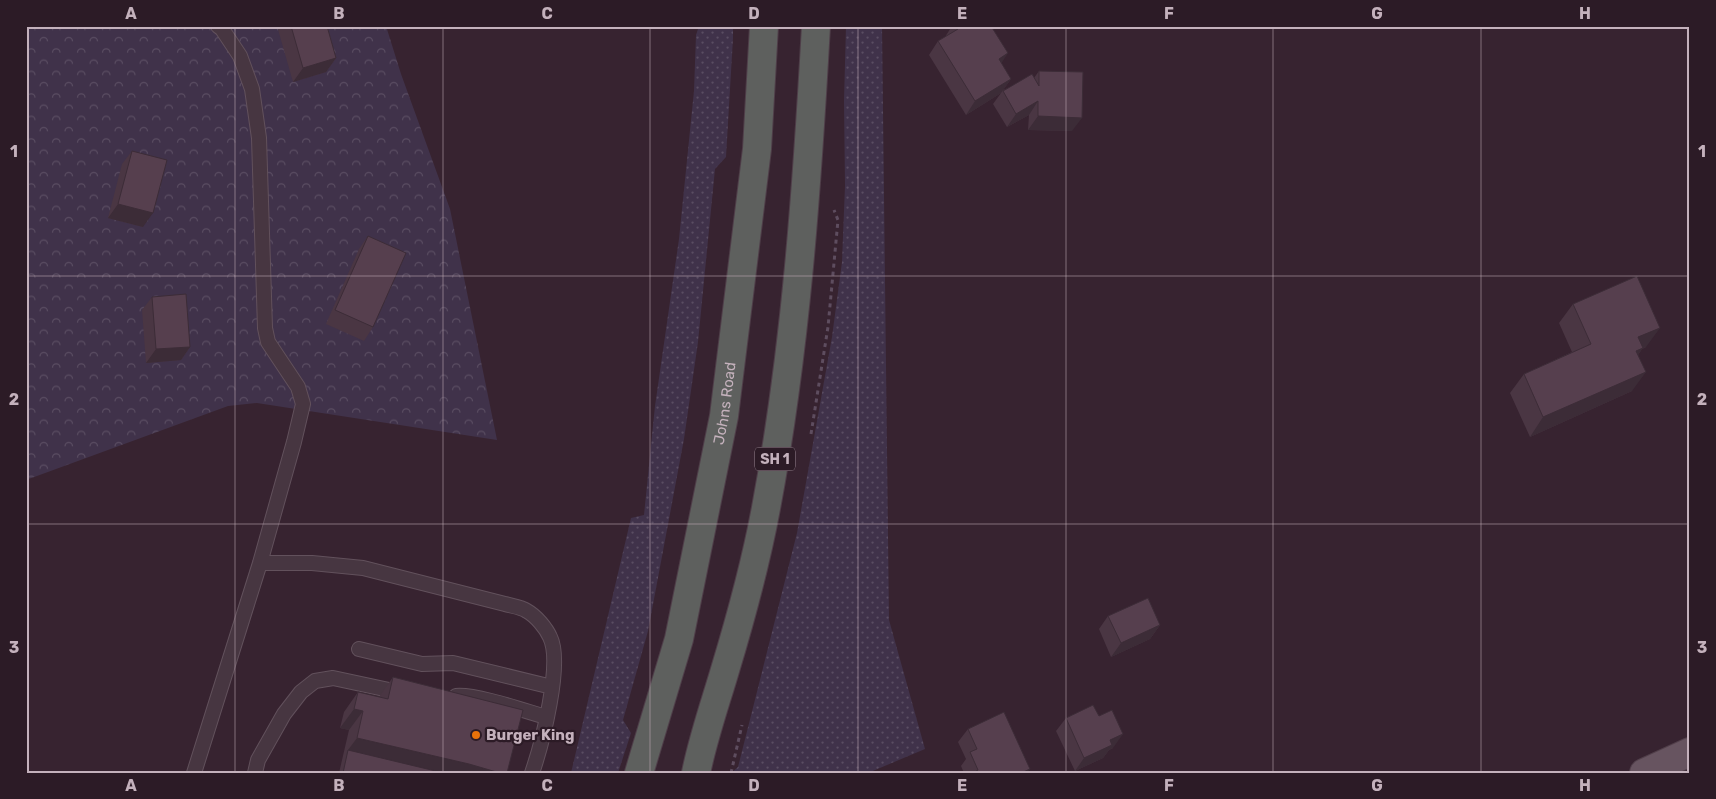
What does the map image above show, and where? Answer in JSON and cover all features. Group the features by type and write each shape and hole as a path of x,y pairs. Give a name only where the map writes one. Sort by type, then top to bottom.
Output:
{"highway":[{"name":"Johns Road","path":"639,773 679,639 724,416 757,149 764,26"},
{"name":"SH 1","path":"696,773 754,562 766,510 775,456 791,353 798,284 809,153 816,26"}],"main road":[{"path":"1644,773 1690,752"}],"lane":[{"path":"194,773 260,563 303,404 298,387 268,342 265,328 259,138 252,89 240,56 218,26"},
{"path":"260,563 312,563 363,568 527,611 543,626 550,638 555,654 552,686 532,773"},
{"path":"359,649 422,664 452,663 552,686"},
{"path":"255,773 258,760 284,714 300,692 315,682 333,678 414,696"},
{"path":"440,699 463,696 546,717"}],"green space":[{"path":"26,26 386,26 401,74 450,209 497,440 257,403 228,406 26,480"},
{"path":"699,26 733,26 733,38 726,157 715,169 698,342 684,439 648,631 623,720 631,733 618,773 571,773 631,518 644,515 655,406 679,239 694,91 696,35"},
{"path":"846,26 882,26 889,620 925,749 868,773 731,773 738,767 797,533 832,337 842,262 845,186 844,101"}],"building":[{"path":"291,26 327,26 336,58 303,68"},
{"path":"957,26 991,26 1008,53 999,59 1011,79 975,101 938,41 958,29"},
{"path":"1039,71 1083,72 1082,118 1038,116 1038,101 1016,114 1003,91 1032,74 1039,86"},
{"path":"132,151 167,160 153,213 118,204"},
{"path":"368,236 406,253 373,327 335,310"},
{"path":"1637,276 1660,328 1638,337 1643,348 1636,351 1646,372 1543,417 1524,374 1591,344 1573,304"},
{"path":"186,294 190,347 156,349 152,297"},
{"path":"1148,598 1160,625 1121,643 1108,616"},
{"path":"393,677 523,710 507,773 500,773 357,738 363,711 354,709 358,692 388,699"},
{"path":"1093,705 1099,716 1112,710 1123,734 1110,740 1112,745 1084,758 1066,718"},
{"path":"1004,712 1030,769 1021,773 973,773 978,770 970,752 977,749 968,729"},
{"path":"348,750 444,773 343,773"}],"place":[{"name":"Burger King","path":"476,735"}]}
